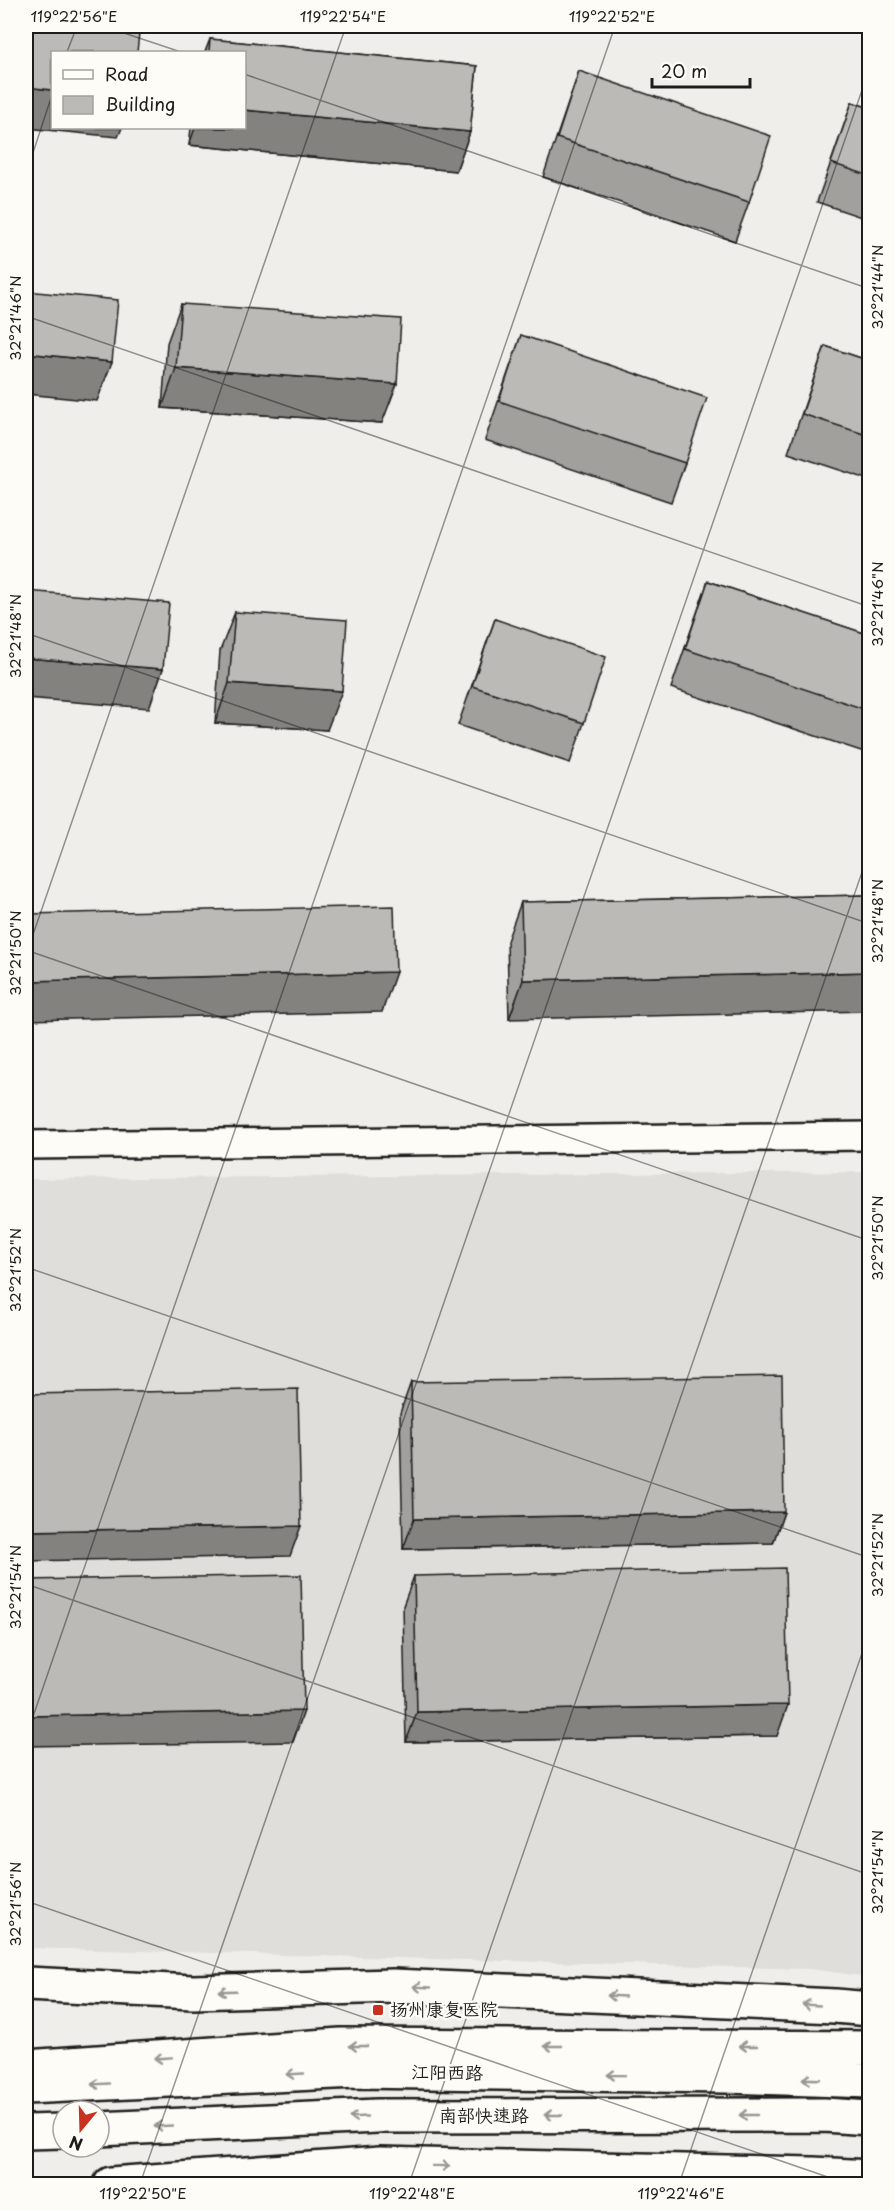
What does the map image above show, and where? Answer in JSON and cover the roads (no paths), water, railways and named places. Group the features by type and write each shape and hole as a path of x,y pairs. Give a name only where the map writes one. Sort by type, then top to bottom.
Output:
{"main road":[{"path":"26,1984 193,1992"},
{"path":"26,2006 193,1992 393,1986 823,2005 870,2010"},
{"path":"26,2067 341,2046 870,2048"},
{"name":"江阳西路","path":"26,2087 356,2071 726,2076 870,2081"},
{"name":"南部快速路","path":"111,2128 378,2116 824,2115 870,2118"},
{"path":"26,2132 51,2131"},
{"path":"111,2184 380,2164 870,2177"}],"street":[{"path":"26,1145 870,1136"}],"place":[{"name":"扬州康复医院","path":"378,2010"}]}
